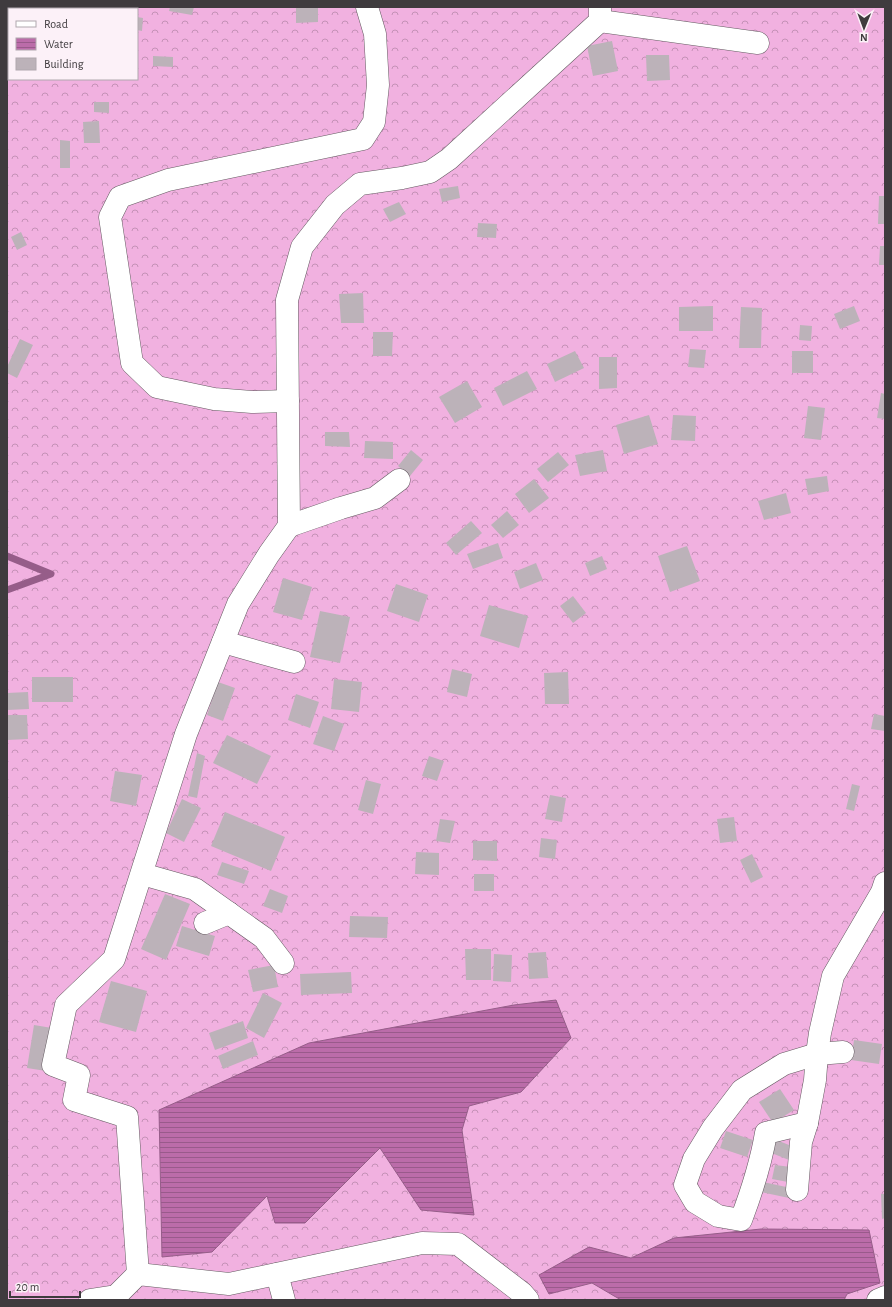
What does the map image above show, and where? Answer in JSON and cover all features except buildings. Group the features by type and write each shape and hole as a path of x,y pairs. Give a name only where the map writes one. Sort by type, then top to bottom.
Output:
{"street":[{"path":"288,401 252,402 214,399 157,387 132,363 110,217 120,197 168,180 363,139 374,122 378,85 375,34 367,7"},
{"path":"289,526 287,300 302,247 335,205 360,184 430,172 449,159 600,14 758,42"},
{"path":"90,1300 118,1298 138,1274 127,1117 74,1100 79,1075 53,1065 66,1005 114,959 186,734 238,604 269,554 289,526 375,498 399,480"},
{"path":"223,642 294,662"},
{"path":"142,874 195,889 264,938 283,963"},
{"path":"797,1190 801,1142 807,1123 815,1080 820,1033 833,976 882,892 885,883"},
{"path":"205,923 229,913"},
{"path":"807,1123 766,1133 762,1156 741,1220 718,1216 695,1202 685,1185 694,1159 713,1128 742,1090 784,1064 817,1054 843,1052"},
{"path":"138,1274 229,1284 422,1242 458,1244 522,1293 528,1300"},
{"path":"277,1274 284,1300"},
{"path":"878,1300 885,1297"}],"green space":[{"path":"7,7 885,7 885,1300 7,1300"}],"water":[{"path":"556,1000 571,1038 521,1092 469,1106 462,1130 474,1215 421,1210 380,1148 305,1223 275,1223 267,1196 212,1252 162,1257 159,1110 309,1043 514,1005"},
{"path":"761,1229 869,1230 880,1283 847,1294 844,1300 621,1300 592,1283 549,1294 539,1275 589,1247 631,1258 674,1238"}],"waterway":[{"path":"7,556 51,574 7,590"}]}
